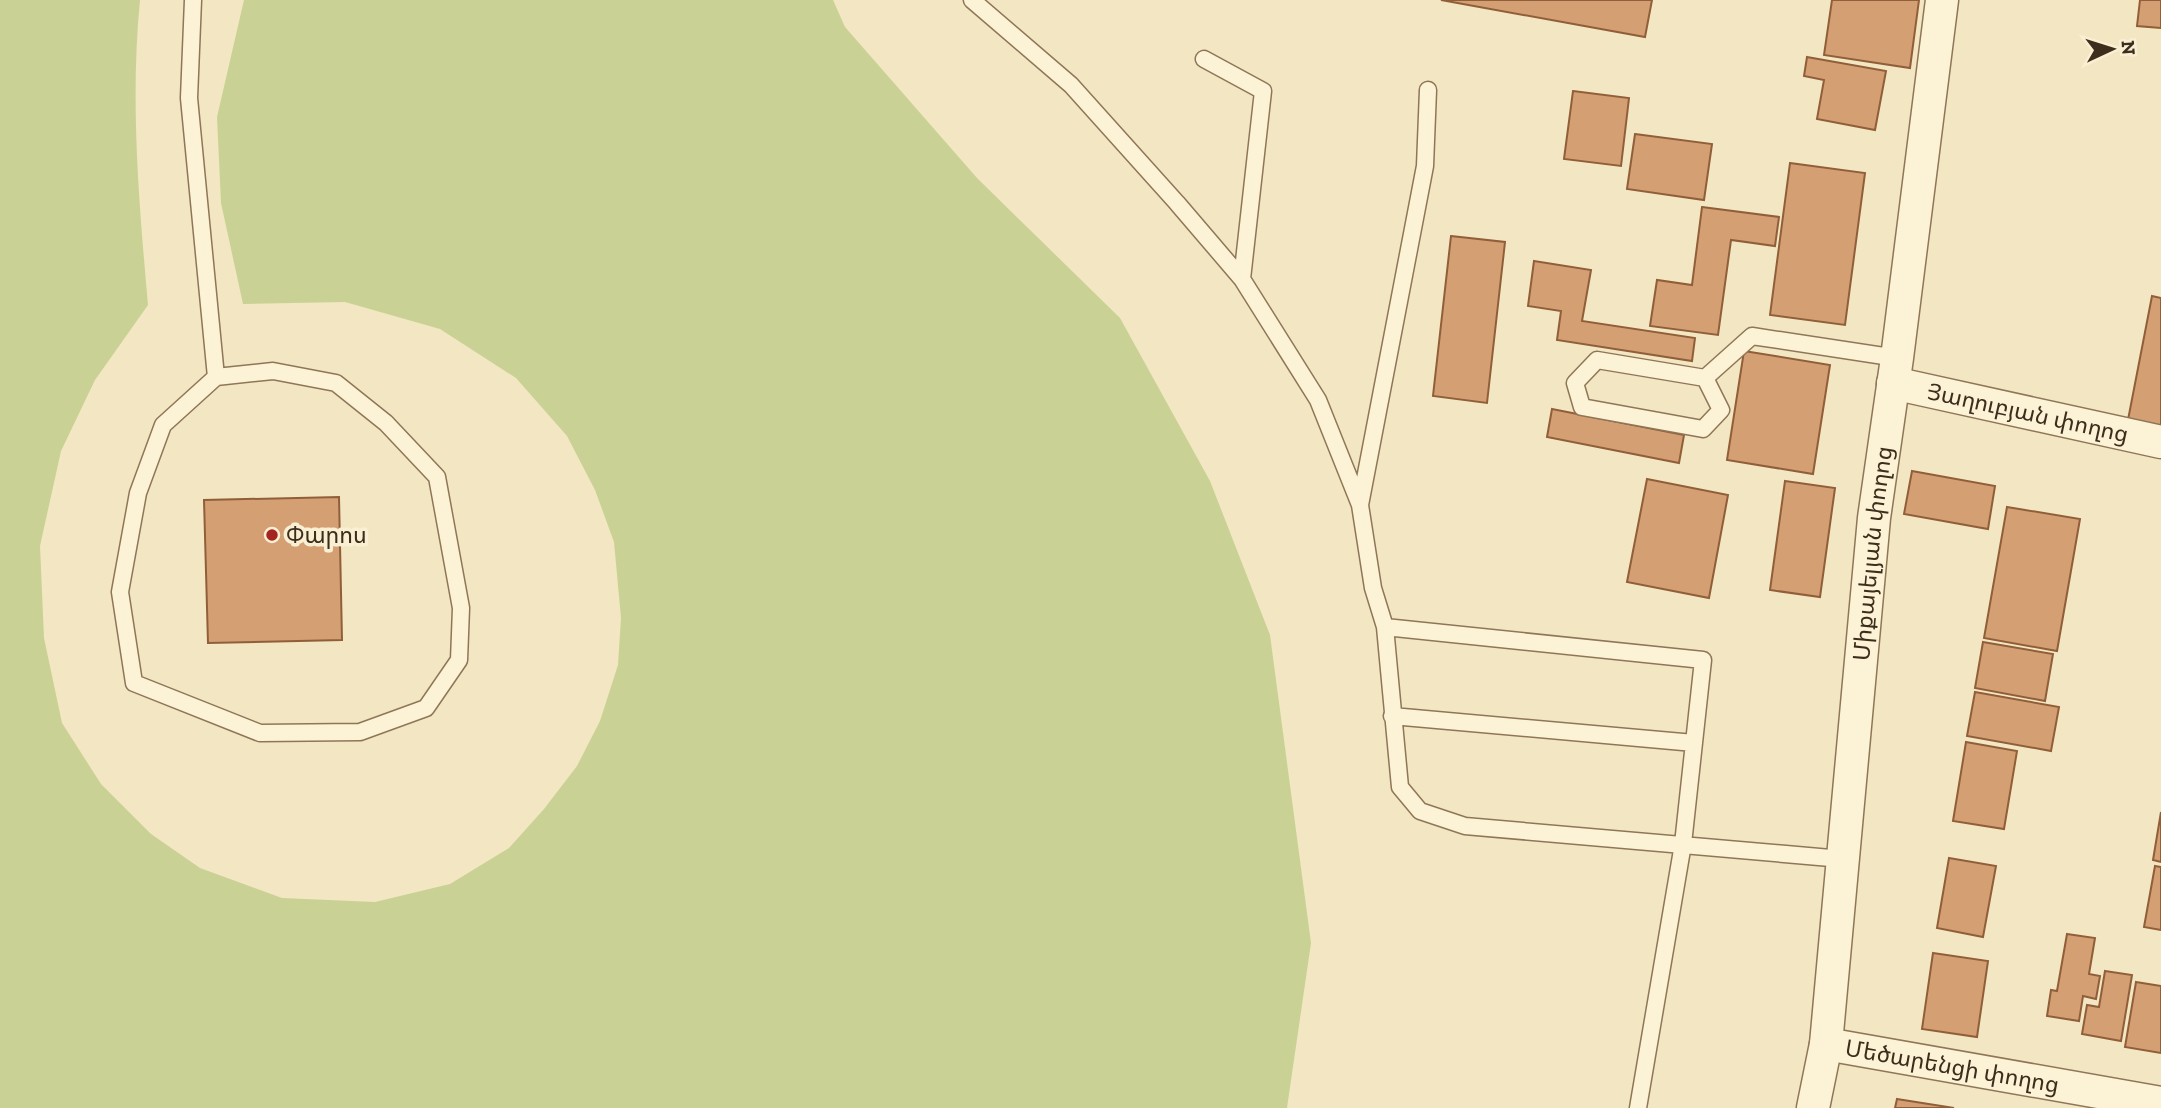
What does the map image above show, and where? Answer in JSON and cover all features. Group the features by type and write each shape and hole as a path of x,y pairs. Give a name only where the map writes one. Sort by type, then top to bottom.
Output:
{"street":[{"name":"Միքայելյան փողոց","path":"1813,1108 1826,1044 1874,518 1942,0"},
{"name":"Յաղուբյան փողոց","path":"1895,370 2161,442"},
{"name":"Մեծարենցի փողոց","path":"1826,1044 2161,1103"}],"lane":[{"path":"193,0 189,98 216,377"},
{"path":"972,0 1071,85 1242,279 1318,400 1360,505 1373,588 1385,627 1400,787 1420,811 1465,826 1842,859"},
{"path":"1204,59 1263,91 1242,279"},
{"path":"1360,505 1425,166 1428,90"},
{"path":"1705,378 1752,336 1895,370"},
{"path":"1597,360 1705,378 1721,410 1703,429 1582,407 1575,383 1597,360"},
{"path":"273,371 336,383 386,423 438,477 461,608 459,647 458,660 426,708 360,732 260,733 134,683 120,592 138,493 163,425 216,377 273,371"},
{"path":"1385,627 1703,660 1683,844 1638,1108"},
{"path":"1392,716 1694,743"}],"green space":[{"path":"0,0 140,0 136,114 148,305 95,380 61,451 40,546 44,638 62,723 101,784 151,834 200,868 282,898 375,902 450,884 509,848 577,766 600,721 618,665 621,618 614,542 595,490 567,436 516,378 440,329 345,302 243,304 221,203 217,117 244,0 833,0 845,27 977,178 1120,318 1210,481 1270,635 1311,943 1287,1108 0,1108"}],"building":[{"path":"1441,0 1652,0 1645,37"},
{"path":"1832,0 1919,0 1910,68 1824,55"},
{"path":"2140,0 2161,0 2161,28 2137,26"},
{"path":"1807,57 1886,71 1875,130 1817,119 1824,80 1804,76"},
{"path":"1573,91 1629,98 1621,166 1564,159"},
{"path":"1635,134 1712,144 1704,200 1627,189"},
{"path":"1790,163 1865,173 1845,325 1770,315"},
{"path":"1702,207 1779,217 1775,246 1731,240 1718,335 1650,326 1657,280 1692,285"},
{"path":"1451,236 1505,242 1487,403 1433,396"},
{"path":"1534,261 1591,270 1582,321 1695,338 1692,361 1557,340 1561,311 1528,306"},
{"path":"2152,296 2161,298 2161,432 2127,425"},
{"path":"1744,351 1830,365 1813,474 1727,460"},
{"path":"1552,409 1684,435 1679,463 1547,437"},
{"path":"1912,471 1995,486 1988,529 1904,514"},
{"path":"1647,479 1728,495 1709,598 1627,582"},
{"path":"1785,481 1835,488 1820,597 1770,590"},
{"name":"Փարոս","path":"339,497 342,640 208,643 204,500"},
{"path":"2007,507 2080,519 2057,651 1984,638"},
{"path":"1983,642 2053,654 2045,701 1975,688"},
{"path":"1975,692 2059,707 2051,751 1967,736"},
{"path":"1966,742 2017,751 2004,829 1953,821"},
{"path":"2161,812 2161,862 2153,860"},
{"path":"1949,858 1996,866 1983,937 1937,928"},
{"path":"2155,866 2161,867 2161,930 2144,927"},
{"path":"2067,934 2095,938 2089,974 2100,976 2096,999 2083,996 2079,1021 2047,1016 2051,990 2057,991"},
{"path":"1933,953 1988,961 1977,1037 1922,1029"},
{"path":"2105,971 2132,975 2121,1041 2082,1034 2087,1005 2099,1007"},
{"path":"2136,982 2161,986 2161,1053 2125,1047"},
{"path":"1897,1099 1954,1108 1895,1108"}],"place":[{"name":"Փարոս","path":"272,535"}]}
